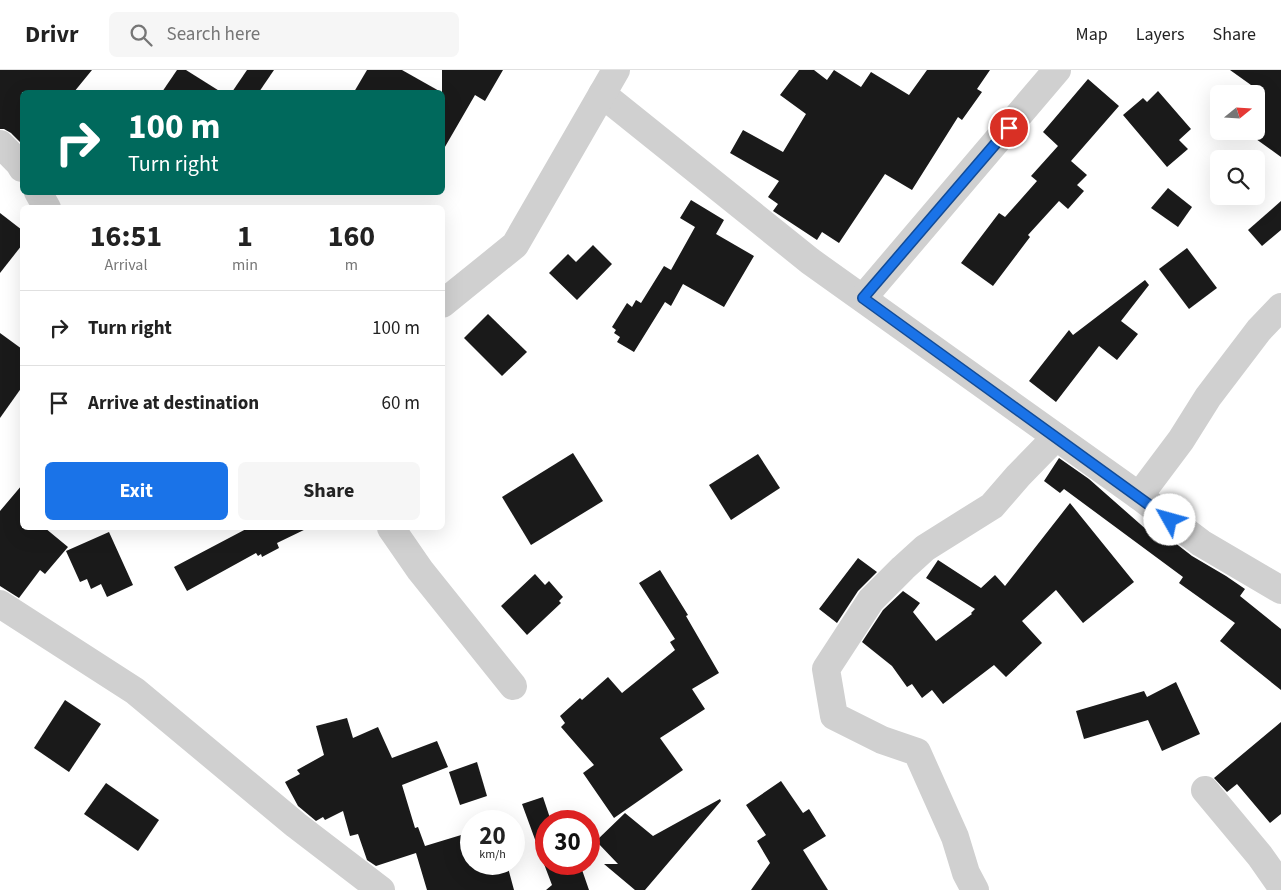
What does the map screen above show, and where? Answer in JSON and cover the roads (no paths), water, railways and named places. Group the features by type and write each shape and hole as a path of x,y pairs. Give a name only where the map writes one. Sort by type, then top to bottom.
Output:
{"street":[{"path":"445,302 515,245 616,70"},
{"path":"863,298 1057,70"},
{"path":"602,94 810,261 1056,436 1201,543 1281,590"},
{"path":"0,144 20,166"},
{"path":"1139,496 1181,440 1208,397 1259,330 1281,307"},
{"path":"975,890 966,873 955,837 917,752 882,740 834,716 826,669 871,600 925,548 992,506 1056,436"},
{"path":"392,530 420,570 512,686"},
{"path":"0,604 135,691 296,825 381,890"},
{"path":"1205,790 1260,856 1281,886"}]}
